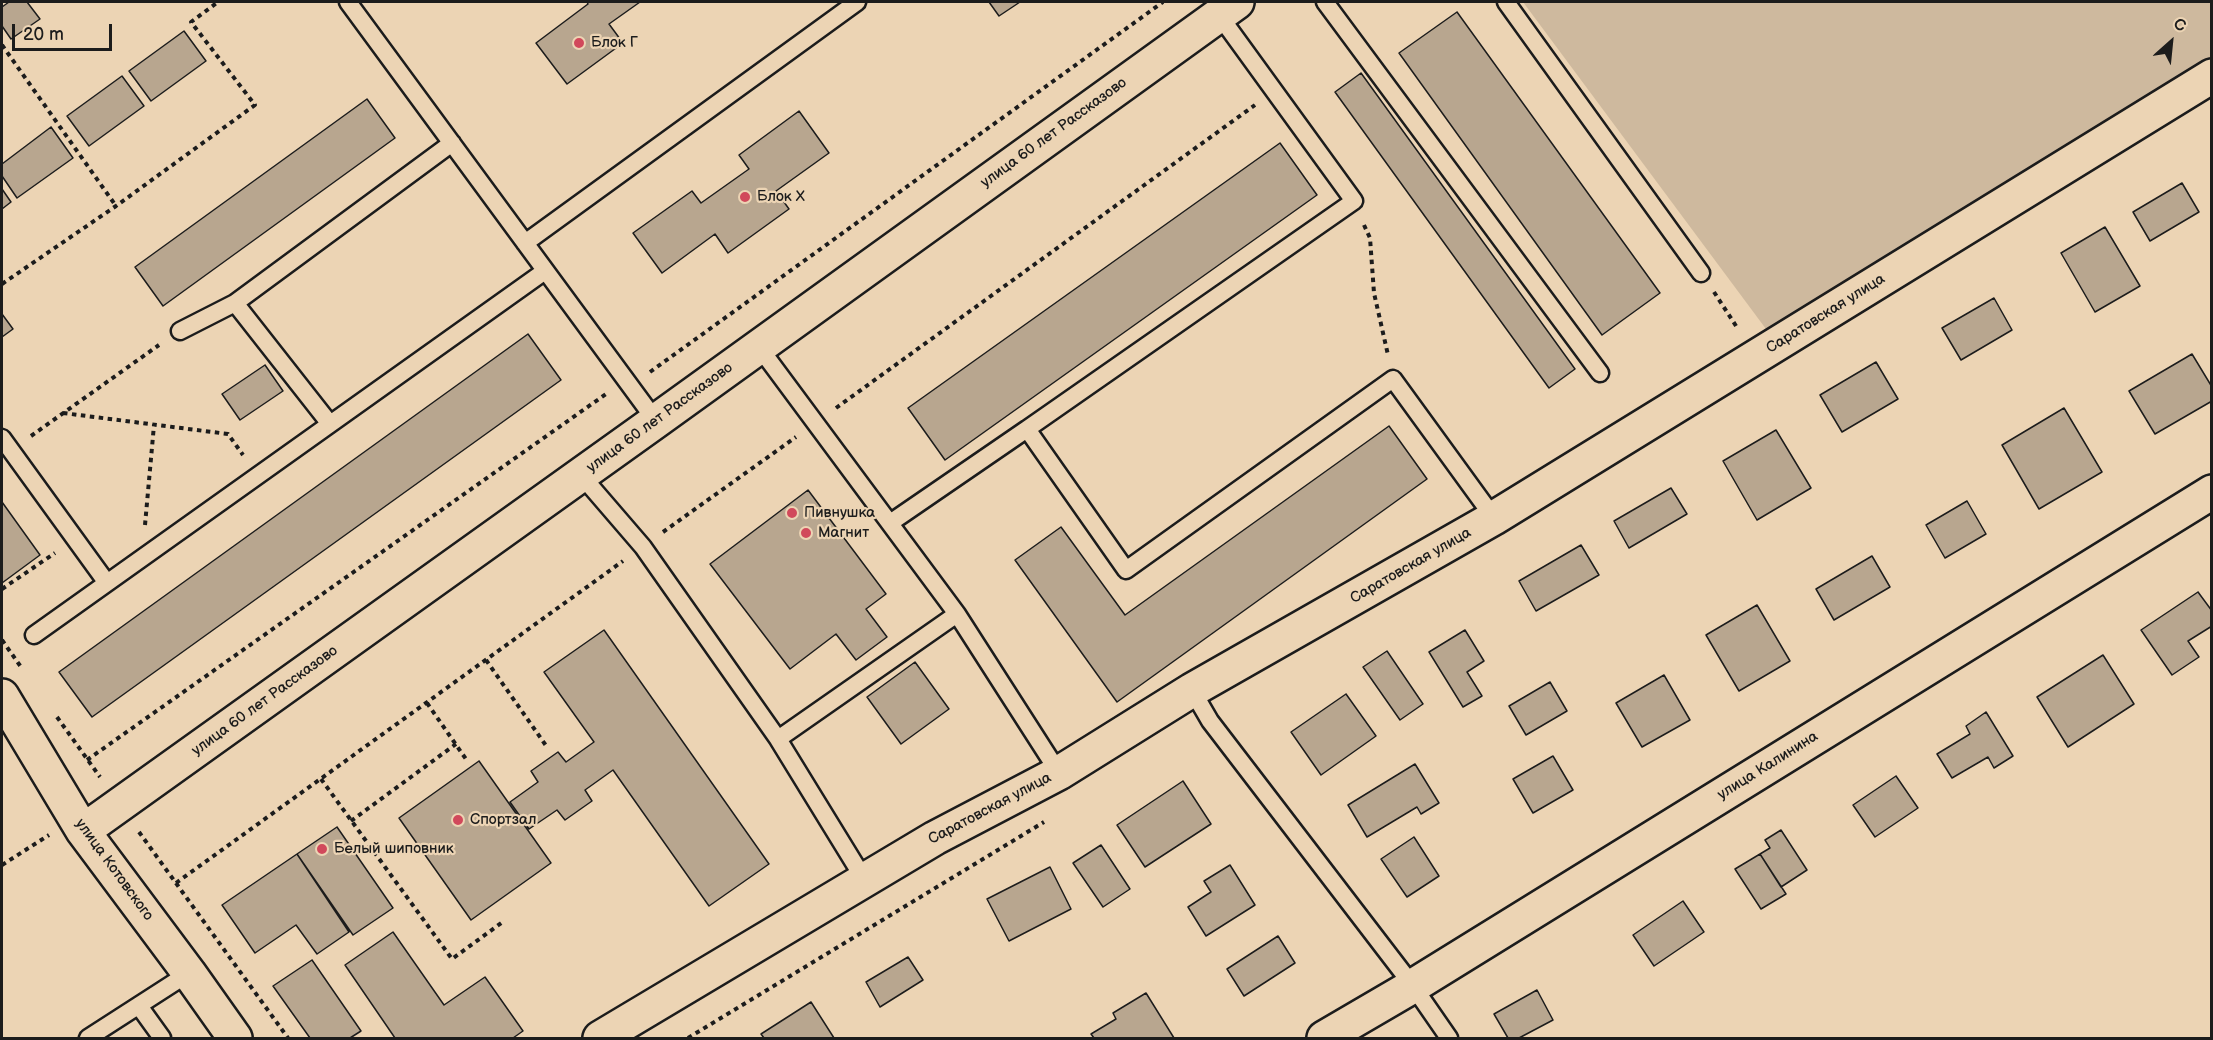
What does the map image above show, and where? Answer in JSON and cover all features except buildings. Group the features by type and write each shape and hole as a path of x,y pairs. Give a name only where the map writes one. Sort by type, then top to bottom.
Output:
{"street":[{"name":"улица 60 лет Рассказово","path":"79,824 120,805 1228,8"},
{"name":"Саратовская улица","path":"600,1038 864,879 935,838 1059,773 1192,690 1494,518 2211,76"},
{"name":"улица Калинина","path":"1324,1038 1413,986 2211,492"},
{"name":"улица Котовского","path":"3,701 79,824 235,1038"}],"lane":[{"path":"348,2 656,421"},
{"path":"525,243 857,2"},
{"path":"1324,2 1600,373"},
{"path":"1506,2 1701,273"},
{"path":"890,524 1354,201 1276,90 1228,8"},
{"path":"180,331 236,303 452,143"},
{"path":"34,635 545,271"},
{"path":"236,303 330,424"},
{"path":"759,347 957,614 1059,773"},
{"path":"1027,429 1126,570 1393,380 1494,518"},
{"path":"6,444 107,583"},
{"path":"581,475 643,547 778,739 864,879"},
{"path":"778,739 957,614"},
{"path":"1192,690 1210,721 1413,986 1449,1038"},
{"path":"88,1038 189,973"},
{"path":"139,1005 162,1038"}],"path":[{"path":"2,284 116,206 255,105 191,22 218,2"},
{"path":"87,760 610,391 630,386 1163,2"},
{"path":"2,45 116,206"},
{"path":"176,883 1276,90"},
{"path":"1354,201 1370,238 1374,293 1393,380"},
{"path":"1701,273 1757,357"},
{"path":"6,444 63,413 180,331"},
{"path":"63,413 228,434 258,475"},
{"path":"143,558 154,424"},
{"path":"2,590 75,539"},
{"path":"2,640 23,670"},
{"path":"486,660 547,747"},
{"path":"427,703 468,762"},
{"path":"55,715 288,1038"},
{"path":"351,821 456,744"},
{"path":"321,779 452,959 504,921"},
{"path":"2,865 79,824"}],"shaded area":[{"path":"1523,2 2211,2 2211,62 1766,329"}],"place":[{"name":"Блок Г","path":"579,43"},
{"name":"Блок Х","path":"745,197"},
{"name":"Пивнушка","path":"792,513"},
{"name":"Магнит","path":"806,533"},
{"name":"Спортзал","path":"458,820"},
{"name":"Белый шиповник","path":"322,849"}]}
